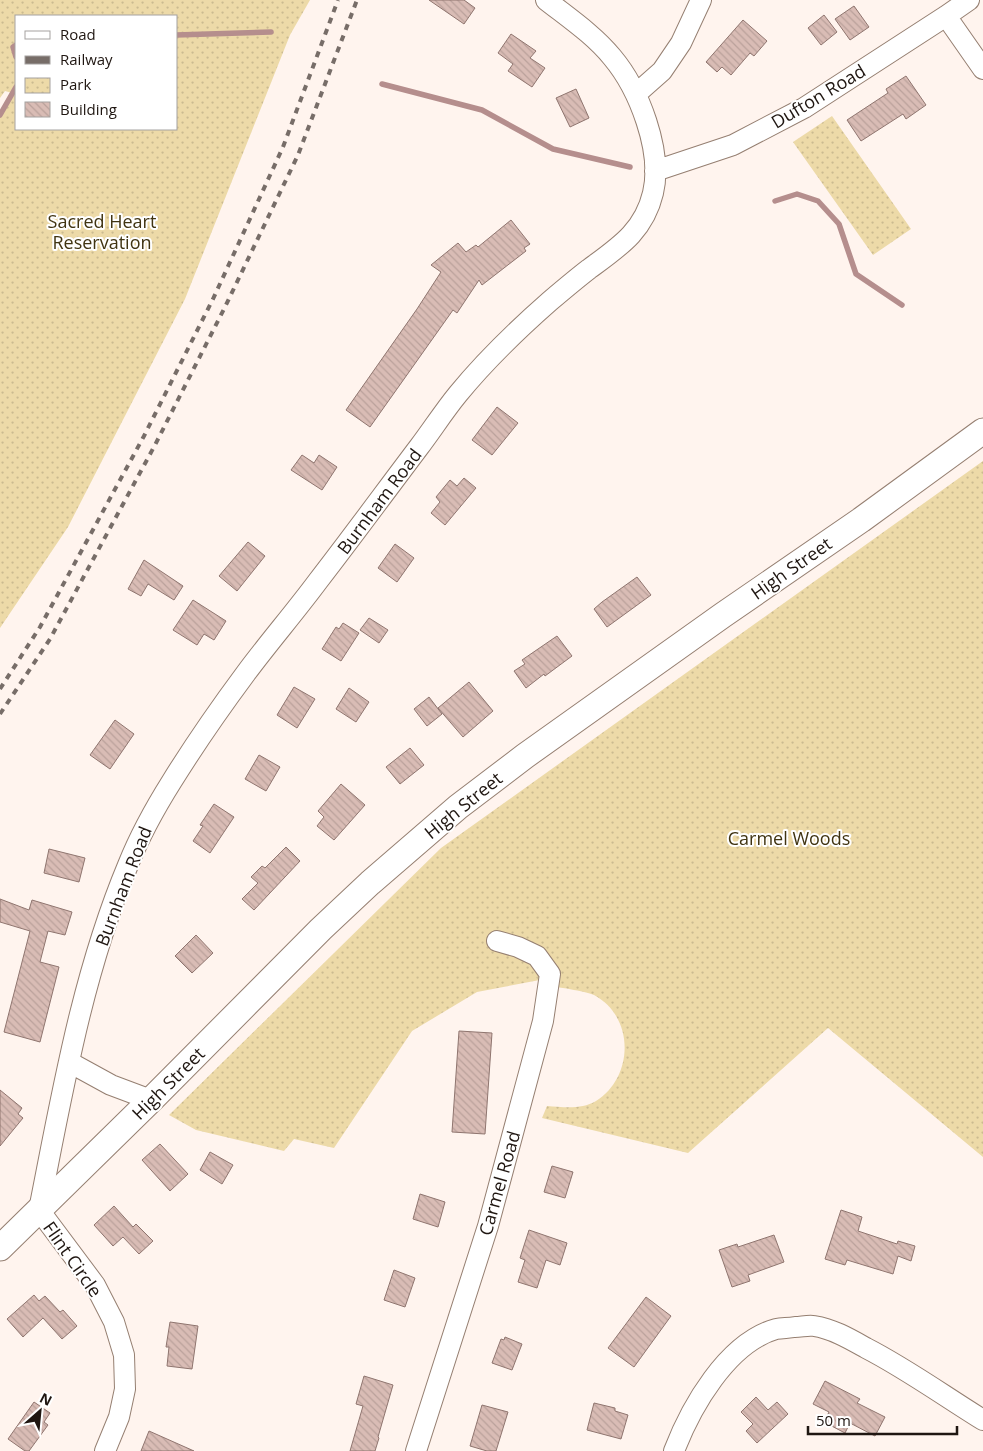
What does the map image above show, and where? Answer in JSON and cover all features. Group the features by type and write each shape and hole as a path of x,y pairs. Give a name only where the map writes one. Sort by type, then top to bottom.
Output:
{"main road":[{"name":"High Street","path":"0,1248 151,1100 320,929 458,807 525,756 723,615 861,520 983,431"}],"street":[{"name":"Burnham Road","path":"39,1210 69,1062 86,990 104,931 128,864 150,817 184,762 246,672 316,584 458,395 492,356 530,319 575,280 624,243 636,229 646,212 653,192 655,171 647,122 636,94 614,58 596,40 546,0"},
{"path":"636,94 662,71 681,43 701,0"},
{"name":"Dufton Road","path":"655,171 733,144 804,108 969,0"},
{"path":"946,16 983,69"},
{"name":"Carmel Road","path":"416,1451 488,1226 543,1021 550,974 537,956 518,947 497,941"},
{"path":"69,1062 111,1085 151,1100"},
{"name":"Flint Circle","path":"39,1210 95,1285 114,1322 124,1354 125,1389 119,1417 106,1451"},
{"path":"674,1451 682,1430 705,1388 730,1358 753,1340 776,1329 794,1327 812,1326 840,1334 876,1352 923,1380 983,1420"}],"green space":[{"name":"Sacred Heart Reservation","path":"0,0 310,0 290,35 185,299 68,527 0,628 0,114 12,96 12,93 5,91 0,98"},
{"path":"832,116 911,229 873,255 793,142"},
{"name":"Carmel Woods","path":"983,461 983,1157 828,1028 688,1153 542,1118 547,1106 584,1106 596,1101 609,1090 623,1063 625,1047 623,1032 617,1017 607,1005 594,995 545,985 545,979 477,992 412,1031 334,1148 294,1139 284,1151 196,1130 169,1115 441,848"}],"building":[{"path":"429,0 464,0 475,8 464,24"},
{"path":"854,6 869,27 850,40 835,19"},
{"path":"824,15 837,32 821,45 808,28"},
{"path":"743,20 767,41 754,56 750,53 731,75 722,67 717,72 706,62"},
{"path":"511,34 536,51 530,58 545,68 532,87 508,71 513,64 498,53"},
{"path":"906,76 926,105 906,119 903,114 861,141 847,120 888,93 886,89"},
{"path":"576,89 589,118 570,127 556,98"},
{"path":"511,220 530,244 524,248 526,251 482,285 479,280 457,313 453,310 370,427 346,410 441,272 431,265 458,243 466,252 476,245 478,247"},
{"path":"497,407 518,423 492,455 472,440"},
{"path":"302,455 314,463 319,455 337,467 322,490 291,470"},
{"path":"464,478 476,488 445,525 431,513 440,502 436,497 450,480 457,486"},
{"path":"248,542 265,556 237,591 219,576"},
{"path":"395,544 414,558 397,582 378,568"},
{"path":"144,560 183,586 174,600 148,584 141,596 128,589"},
{"path":"637,577 651,595 607,627 594,609"},
{"path":"193,600 226,621 214,640 204,634 197,645 173,630"},
{"path":"369,618 388,630 379,643 360,630"},
{"path":"343,623 359,633 341,661 322,649 336,627 339,629"},
{"path":"557,636 572,656 526,688 514,671 525,664 522,660"},
{"path":"469,682 493,711 463,737 438,708"},
{"path":"294,687 315,699 297,728 277,715"},
{"path":"349,688 369,702 356,722 336,709"},
{"path":"429,697 442,714 427,726 414,709"},
{"path":"115,720 134,734 110,769 90,755"},
{"path":"410,748 424,765 400,784 386,767"},
{"path":"259,755 280,767 266,791 245,779"},
{"path":"341,784 365,805 334,840 317,826 324,817 318,811"},
{"path":"214,804 234,817 210,853 193,841 203,826 200,825"},
{"path":"286,847 300,861 254,910 242,899 258,883 251,877 262,866 265,868"},
{"path":"49,849 85,858 79,882 44,873"},
{"path":"0,899 29,910 32,900 72,912 65,935 48,931 40,962 59,967 40,1042 4,1032 30,931 0,922"},
{"path":"196,935 213,953 192,973 175,956"},
{"path":"459,1031 492,1033 485,1134 452,1132"},
{"path":"0,1090 22,1108 18,1114 23,1118 0,1146"},
{"path":"160,1144 188,1174 170,1191 142,1160"},
{"path":"210,1152 233,1165 222,1184 200,1170"},
{"path":"552,1166 573,1172 565,1198 544,1192"},
{"path":"420,1194 445,1202 438,1227 413,1219"},
{"path":"114,1206 133,1227 136,1224 153,1241 139,1254 123,1237 113,1246 94,1225"},
{"path":"841,1210 862,1217 858,1231 897,1244 898,1241 915,1246 911,1261 898,1256 893,1274 847,1260 845,1265 825,1259"},
{"path":"529,1230 567,1243 560,1265 546,1260 537,1288 518,1282 525,1260 520,1258"},
{"path":"774,1235 784,1262 748,1275 750,1281 732,1287 719,1250 737,1244 738,1247"},
{"path":"394,1270 415,1278 405,1307 384,1300"},
{"path":"34,1295 39,1301 45,1296 60,1312 63,1310 77,1326 62,1339 43,1318 23,1337 7,1319"},
{"path":"646,1297 671,1316 634,1367 608,1348"},
{"path":"170,1322 198,1326 192,1369 167,1366 169,1347 166,1347"},
{"path":"505,1337 522,1344 512,1370 492,1363 501,1339 504,1340"},
{"path":"364,1376 393,1385 375,1451 350,1451 363,1406 356,1404"},
{"path":"825,1381 860,1399 857,1403 885,1417 875,1436 850,1423 845,1433 824,1422 829,1412 813,1404"},
{"path":"756,1397 768,1410 777,1402 788,1414 757,1443 746,1431 753,1424 741,1412"},
{"path":"34,1402 50,1413 44,1422 48,1425 29,1451 25,1451 8,1439"},
{"path":"594,1403 615,1408 615,1411 628,1415 621,1439 587,1430"},
{"path":"482,1405 508,1412 496,1451 487,1451 470,1446"},
{"path":"149,1431 194,1451 141,1451"}],"waterway":[{"path":"178,35 271,32"},
{"path":"15,46 13,47 15,54"},
{"path":"382,84 482,110 553,149 630,167"},
{"path":"0,115 15,89"},
{"path":"775,201 797,194 818,201 839,224 856,274 902,305"}],"railway":[{"path":"0,689 40,627 144,436 213,299 283,147 338,0"},
{"path":"0,714 50,639 155,445 225,307 298,155 357,0"}]}
